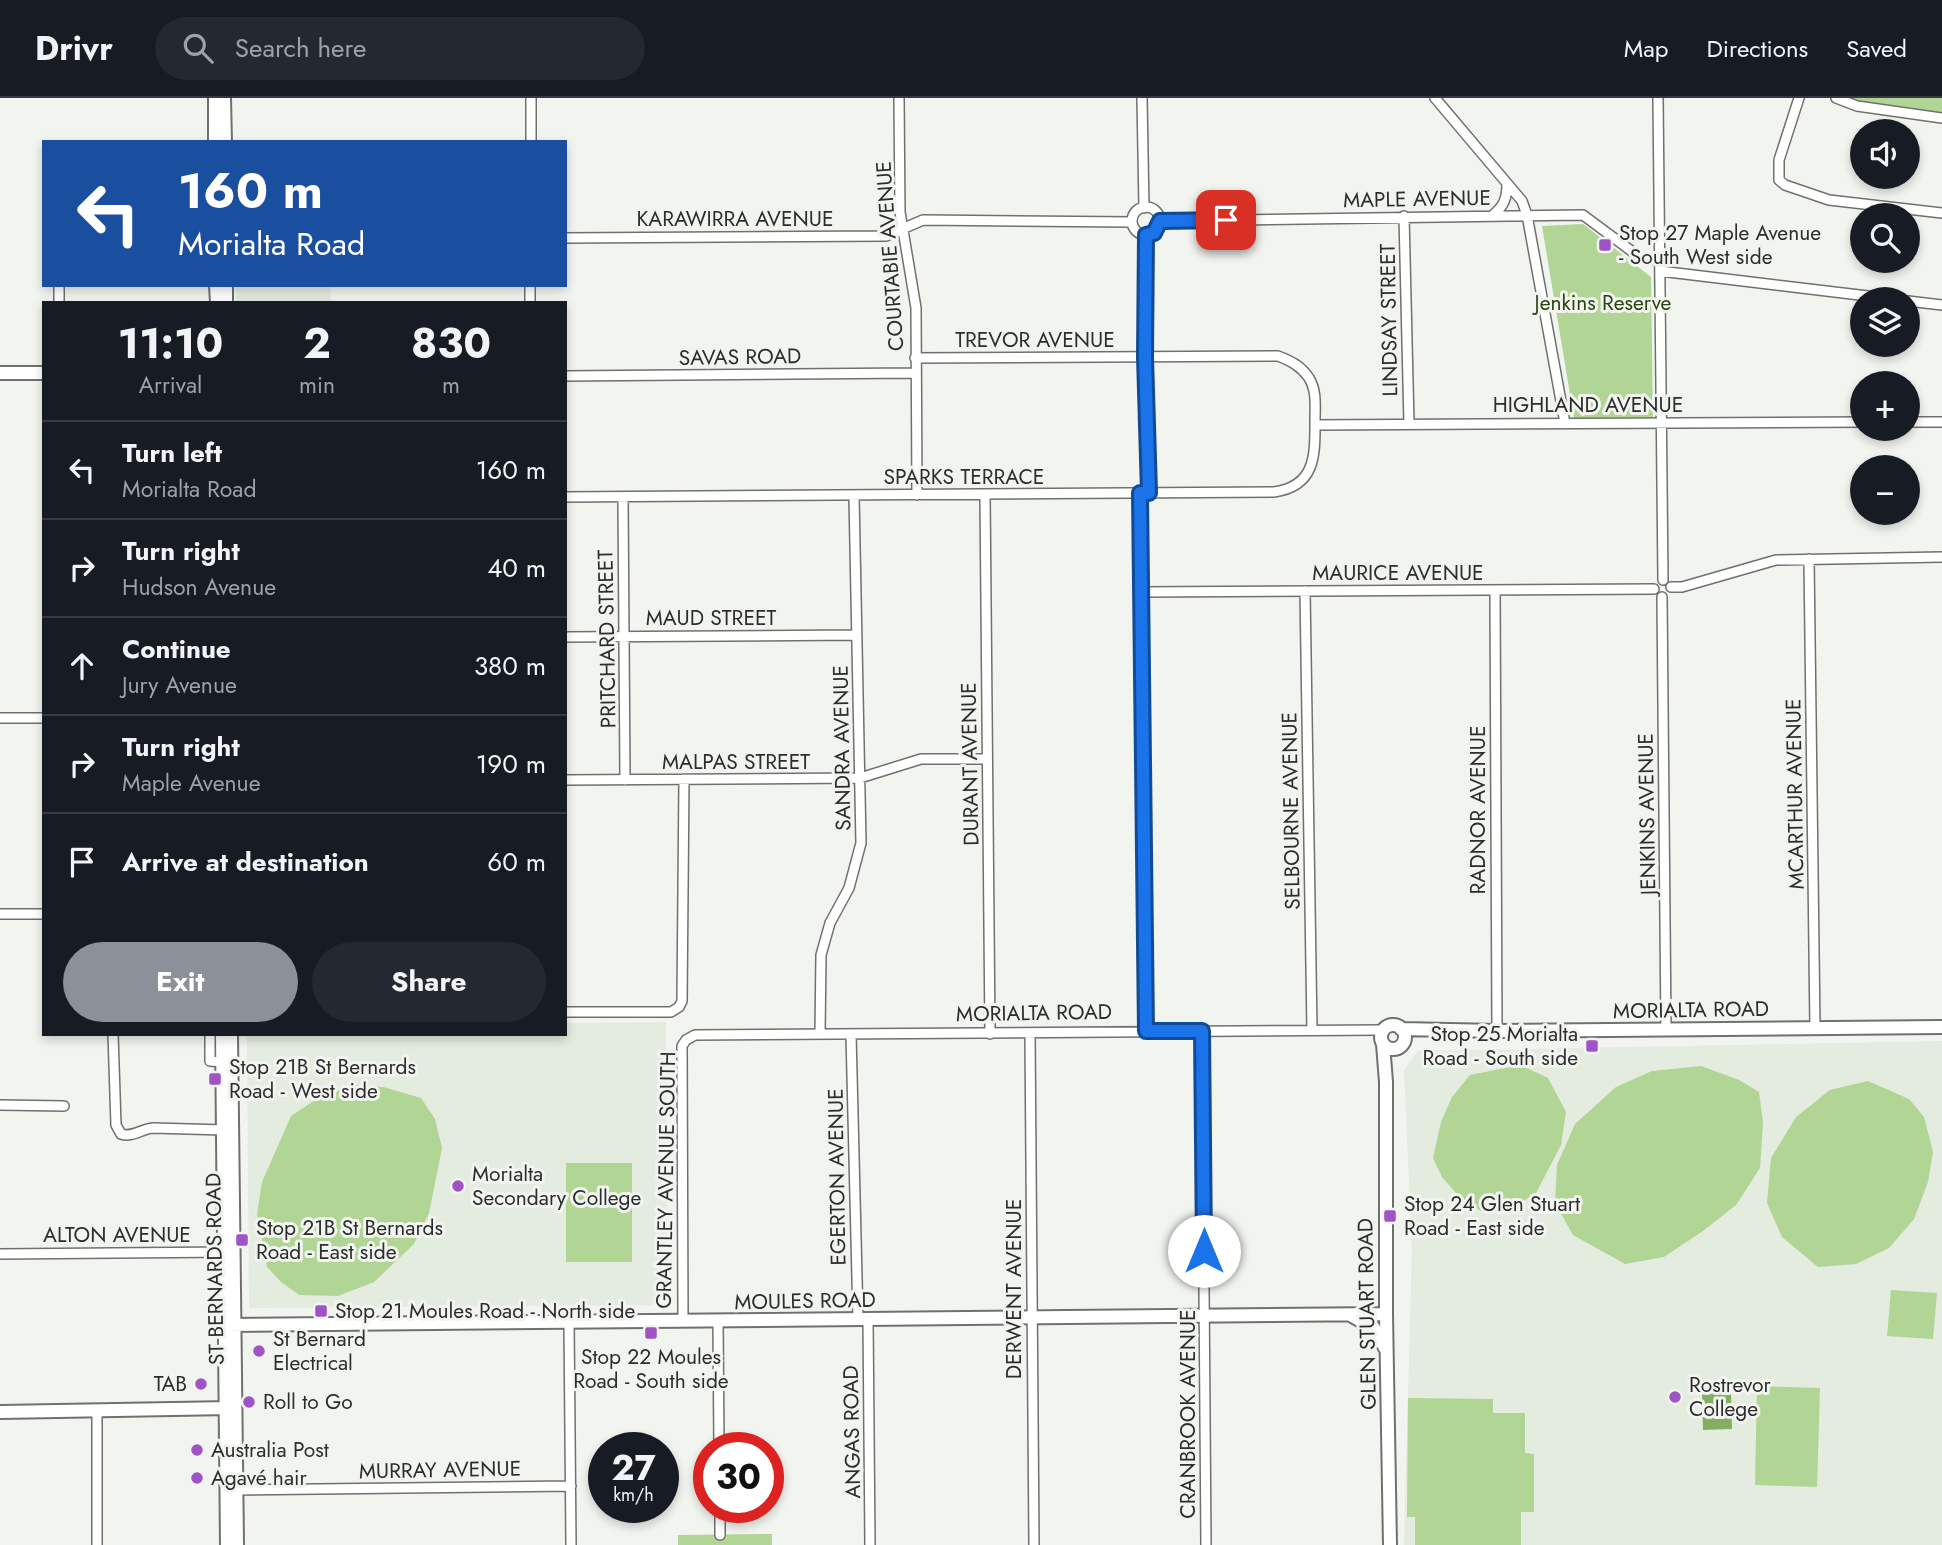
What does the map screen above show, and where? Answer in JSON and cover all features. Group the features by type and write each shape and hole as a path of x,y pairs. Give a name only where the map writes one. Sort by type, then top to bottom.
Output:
{"main road":[{"path":"215,98 215,140"},
{"path":"224,98 225,140"},
{"path":"0,373 42,373"},
{"path":"1390,1026 1401,1029 1404,1038 1399,1047 1389,1049 1383,1044 1383,1030 1390,1026"},
{"name":"MORIALTA ROAD","path":"1401,1029 1497,1031 1942,1027"},
{"name":"MORIALTA ROAD","path":"1399,1047 1441,1030"},
{"name":"ST BERNARDS ROAD","path":"222,1036 230,1252"},
{"name":"ST BERNARDS ROAD","path":"227,1545 231,1490 231,1036"},
{"name":"GLEN STUART ROAD","path":"1383,1044 1386,1082 1386,1350 1390,1545"},
{"name":"GLEN STUART ROAD","path":"1386,1082 1399,1047"},
{"name":"MOULES ROAD","path":"230,1325 1386,1314"},
{"path":"1348,1315 1361,1319 1374,1328 1386,1350"},
{"path":"0,1412 231,1408"},
{"name":"ST BERNARDS ROAD","path":"231,1490 237,1545"}],"street":[{"path":"531,98 531,140"},
{"name":"COURTABIE AVENUE","path":"899,98 900,212 916,308 917,495"},
{"path":"1142,98 1144,208"},
{"path":"1435,98 1522,201 1527,215 1565,423"},
{"path":"1658,98 1663,580"},
{"path":"1799,98 1779,160 1779,180 1785,185 1829,200 1942,213"},
{"path":"1836,98 1857,106 1942,118"},
{"path":"1493,215 1503,206 1507,184"},
{"path":"1144,208 1157,213 1160,221 1154,233 1146,235 1135,229 1132,222 1135,214 1144,208"},
{"name":"MAPLE AVENUE","path":"1160,221 1583,215 1641,258 1660,260"},
{"name":"LINDSAY STREET","path":"1404,216 1409,424"},
{"path":"903,230 923,220 1132,222"},
{"name":"KARAWIRRA AVENUE","path":"567,238 886,236 903,230"},
{"path":"1146,235 1142,592 1146,1031"},
{"path":"1660,271 1850,294"},
{"path":"1920,302 1942,305"},
{"name":"TREVOR AVENUE","path":"915,358 1278,356 1292,361 1310,379 1315,391 1315,425"},
{"name":"SAVAS ROAD","path":"567,376 915,373"},
{"name":"HIGHLAND AVENUE","path":"1315,425 1850,422"},
{"path":"1920,422 1942,422"},
{"name":"SPARKS TERRACE","path":"567,497 1285,491 1304,478 1311,467 1315,454 1315,425"},
{"name":"DURANT AVENUE","path":"985,495 990,1034"},
{"name":"SANDRA AVENUE","path":"820,1034 821,955 830,923 849,888 861,843 854,496"},
{"name":"PRITCHARD STREET","path":"623,498 625,780"},
{"path":"1671,587 1682,587 1776,560 1942,557"},
{"name":"MCARTHUR AVENUE","path":"1809,559 1815,1028"},
{"path":"1663,580 1671,587"},
{"path":"1663,580 1655,585 1655,594 1668,596 1671,587"},
{"name":"MAURICE AVENUE","path":"1142,592 1654,589"},
{"name":"RADNOR AVENUE","path":"1495,590 1497,1031"},
{"name":"SELBOURNE AVENUE","path":"1305,591 1312,1030"},
{"name":"JENKINS AVENUE","path":"1662,597 1666,1029"},
{"name":"MAUD STREET","path":"567,637 856,635"},
{"path":"0,718 42,718"},
{"name":"MALPAS STREET","path":"567,780 860,778 921,759 987,759"},
{"path":"567,1012 664,1012 679,1007 684,977 684,779"},
{"path":"0,914 42,914"},
{"name":"MORIALTA ROAD","path":"687,1040 695,1035 1383,1030"},
{"name":"CRANBROOK AVENUE","path":"1202,1031 1206,1545"},
{"name":"DERWENT AVENUE","path":"1030,1033 1034,1545"},
{"name":"EGERTON AVENUE","path":"851,1034 863,1319"},
{"path":"113,1036 116,1125 121,1134 131,1135 142,1129 153,1128 224,1130"},
{"path":"210,1036 210,1061 223,1062"},
{"name":"GRANTLEY AVENUE SOUTH","path":"682,1321 682,1046 687,1040"},
{"path":"0,1105 64,1106"},
{"name":"ALTON AVENUE","path":"0,1254 230,1252"},
{"name":"ANGAS ROAD","path":"863,1319 870,1545"},
{"path":"718,1321 719,1432"},
{"path":"569,1322 571,1545"},
{"path":"97,1410 97,1545"},
{"name":"MURRAY AVENUE","path":"231,1490 570,1486"},
{"path":"720,1523 720,1535"}],"shaded area":[{"path":"236,287 330,287 331,301 236,301"},
{"name":"Morialta Secondary College","path":"666,1022 668,1305 249,1308 247,1036 567,1036 567,1023"},
{"name":"Rostrevor College","path":"1942,1041 1942,1545 1404,1545 1412,1248 1404,1070 1418,1051"},
{"path":"1731,1393 1732,1429 1703,1430 1702,1394"}],"green space":[{"path":"1836,98 1942,98 1942,114 1857,106"},
{"name":"Jenkins Reserve","path":"1583,224 1651,277 1653,417 1574,418 1542,226"},
{"path":"1520,1065 1548,1078 1566,1112 1561,1145 1536,1193 1508,1211 1481,1211 1463,1201 1442,1177 1433,1158 1441,1122 1452,1097 1470,1075"},
{"path":"1701,1066 1739,1080 1759,1092 1763,1122 1760,1168 1736,1205 1703,1231 1664,1257 1625,1264 1573,1235 1555,1203 1557,1165 1575,1124 1616,1087 1652,1071"},
{"path":"1868,1081 1909,1099 1924,1117 1933,1152 1928,1182 1914,1219 1889,1248 1856,1264 1818,1267 1782,1237 1767,1203 1771,1158 1796,1117 1830,1090"},
{"path":"357,1085 383,1087 421,1098 435,1119 442,1148 429,1213 414,1244 374,1282 338,1296 299,1295 267,1267 257,1214 262,1182 291,1116 326,1093"},
{"path":"566,1163 632,1163 632,1262 566,1262"},
{"path":"1891,1290 1937,1293 1933,1339 1887,1336"},
{"path":"1757,1386 1820,1388 1817,1487 1755,1485"},
{"path":"1408,1398 1493,1399 1493,1413 1525,1413 1525,1453 1534,1454 1534,1512 1521,1512 1521,1545 1415,1545 1415,1517 1407,1517"},
{"path":"772,1534 772,1545 678,1545 678,1535"}],"place":[{"name":"Stop 27 Maple Avenue - South West side","path":"1605,245"},
{"name":"Stop 25 Morialta Road - South side","path":"1592,1046"},
{"name":"Stop 21B St Bernards Road - West side","path":"215,1079"},
{"name":"Morialta Secondary College","path":"458,1186"},
{"name":"Stop 24 Glen Stuart Road - East side","path":"1390,1216"},
{"name":"Stop 21B St Bernards Road - East side","path":"242,1240"},
{"name":"Stop 21 Moules Road - North side","path":"321,1311"},
{"name":"Stop 22 Moules Road - South side","path":"651,1333"},
{"name":"St Bernard Electrical","path":"259,1351"},
{"name":"TAB","path":"201,1384"},
{"name":"Rostrevor College","path":"1675,1397"},
{"name":"Roll to Go","path":"249,1402"},
{"name":"Australia Post","path":"197,1450"},
{"name":"Agavé hair","path":"197,1478"}],"route":[{"path":"1204,1251 1202,1031 1146,1031 1140,493 1149,493 1145,357 1146,235 1154,233 1160,221 1226,220"}]}
